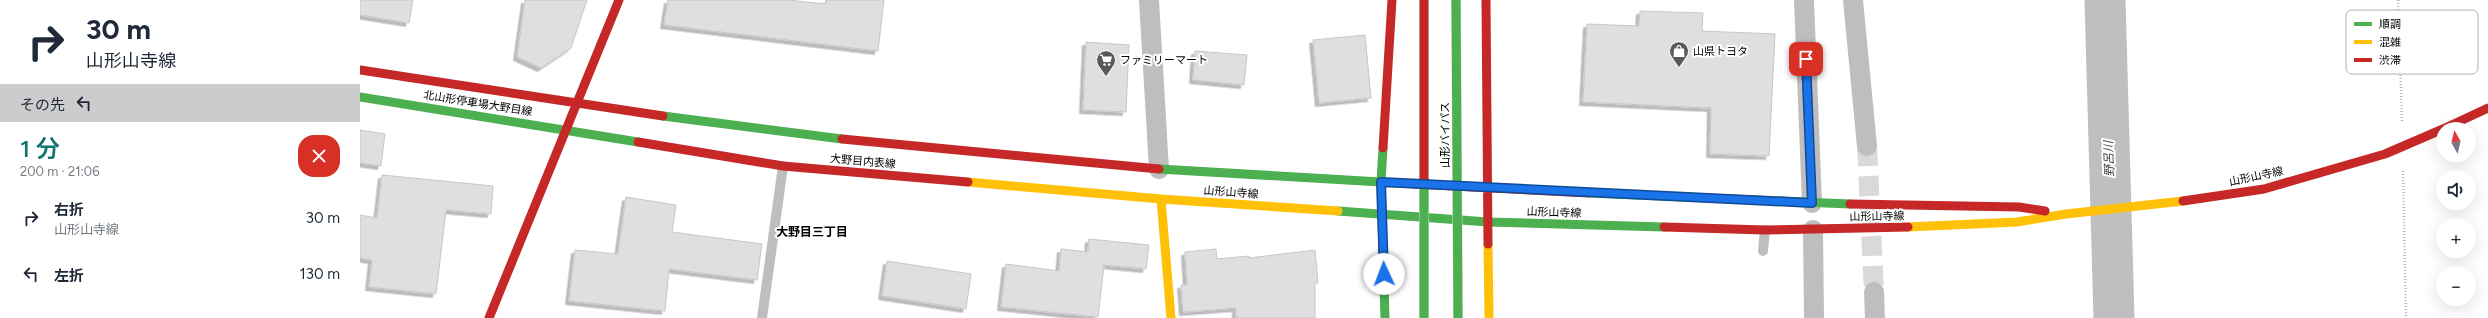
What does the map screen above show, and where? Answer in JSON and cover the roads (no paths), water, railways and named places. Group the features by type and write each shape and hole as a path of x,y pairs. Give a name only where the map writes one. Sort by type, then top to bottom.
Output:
{"main road":[{"path":"489,318 619,0"},
{"path":"1385,318 1381,182 1392,0"},
{"name":"山形バイパス","path":"1424,0 1424,318"},
{"name":"山形バイパス","path":"1456,0 1458,318"},
{"path":"1486,0 1489,188 1489,318"},
{"name":"北山形停車場大野目線","path":"360,70 576,104"},
{"name":"北山形停車場大野目線","path":"360,97 565,129"},
{"name":"大野目内表線","path":"576,104 811,136 1158,169"},
{"name":"山形山寺線","path":"2458,122 2488,108"},
{"name":"大野目内表線","path":"565,129 783,166 1161,199"},
{"name":"山形山寺線","path":"1161,199 1488,222 1765,230 1961,226 2017,222 2066,214 2152,206 2264,188 2384,154 2436,132"},
{"name":"山形山寺線","path":"1158,169 1489,188 1812,203 1950,207 2019,207 2066,214"},
{"path":"1161,199 1171,318"}],"street":[{"path":"1149,0 1158,169"},
{"path":"1804,0 1812,203"},
{"path":"1853,0 1867,146"},
{"path":"1813,230 1814,318"},
{"path":"1874,292 1874,318"}],"lane":[{"path":"762,318 783,166"},
{"path":"1763,251 1765,230"}],"waterway":[{"name":"野呂川","path":"2105,0 2114,318"}],"tunnel":[{"path":"1867,146 1874,292"}],"place":[{"name":"山県トヨタ","path":"1679,68"},
{"name":"ファミリーマート","path":"1106,77"}],"district":[{"name":"大野目三丁目","path":"812,232"}]}
